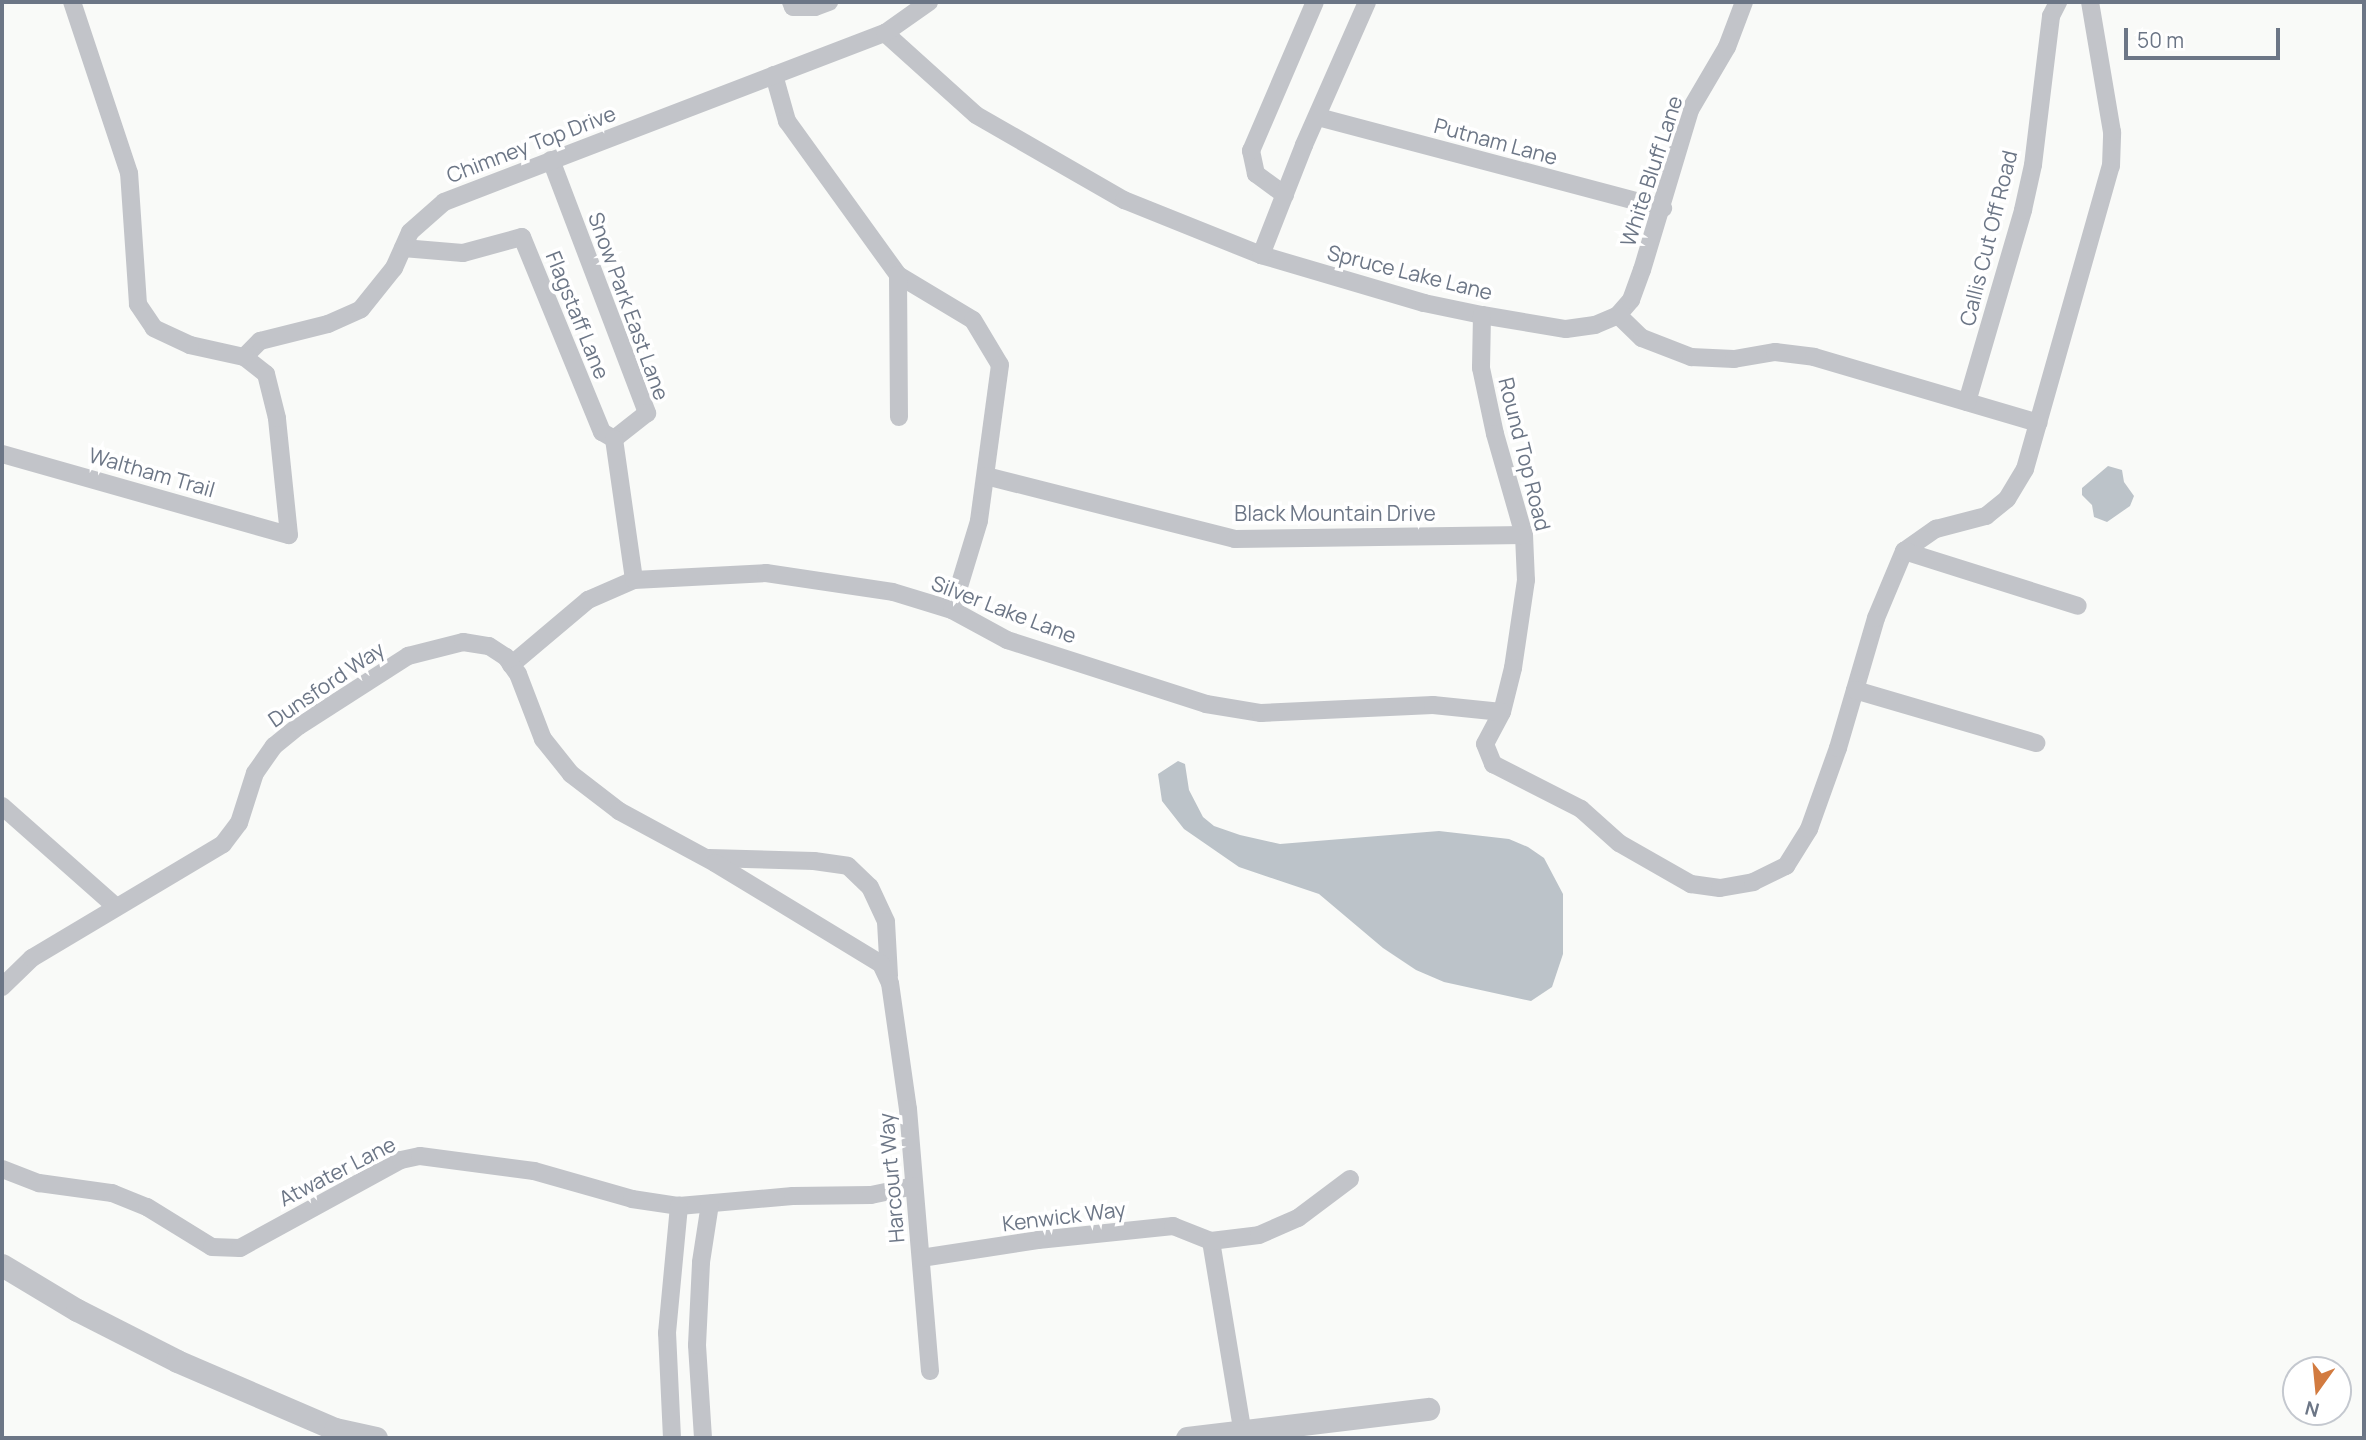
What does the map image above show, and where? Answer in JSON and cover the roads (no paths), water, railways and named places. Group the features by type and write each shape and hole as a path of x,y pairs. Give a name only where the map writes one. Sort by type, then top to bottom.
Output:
{"street":[{"path":"72,2 130,173 138,304 154,328 190,345 244,358"},
{"path":"791,2 793,7 815,7 829,2"},
{"name":"Chimney Top Drive","path":"244,358 260,341 328,324 361,309 394,268 410,232 443,202 885,33 929,2"},
{"path":"1285,195 1256,174 1251,151 1315,2"},
{"name":"White Bluff Lane","path":"1618,315 1631,300 1663,208 1690,110 1727,47 1744,2"},
{"name":"Callis Cut Off Road","path":"1967,402 2024,210 2033,166 2051,16 2058,2"},
{"path":"2036,743 1855,690 1876,618 1905,551 1936,529 1986,516 2007,499 2025,469 2111,166 2112,132 2090,2"},
{"path":"1261,255 1361,4"},
{"name":"Spruce Lake Lane","path":"885,33 976,115 1124,200 1261,255 1424,303 1482,315 1573,329 1605,323 1618,315"},
{"path":"774,75 787,121 898,275 973,320 1000,365 979,521 952,610"},
{"name":"Putnam Lane","path":"1318,117 1663,208"},
{"name":"Snow Park East Lane","path":"551,160 647,413 614,439"},
{"name":"Flagstaff Lane","path":"403,248 463,253 522,237 602,432 614,439"},
{"path":"898,275 900,417"},
{"name":"Round Top Road","path":"1482,315 1481,368 1495,434 1524,536 1525,591 1513,668 1502,712 1485,744 1493,764 1581,809 1619,843 1691,884 1720,888 1753,882 1786,866 1809,829 1855,690"},
{"path":"1618,315 1642,338 1691,357 1734,359 1794,352 2038,423"},
{"name":"Waltham Trail","path":"2,454 289,535 277,418 269,385 266,374 244,358"},
{"path":"614,439 634,580"},
{"name":"Black Mountain Drive","path":"986,475 1235,538 1524,536"},
{"path":"1905,551 2078,606"},
{"name":"Silver Lake Lane","path":"511,665 588,600 634,580 766,573 893,592 952,610 1007,639 1206,704 1261,713 1433,705 1502,712"},
{"name":"Dunsford Way","path":"2,987 32,958 115,906 223,844 239,823 255,773 274,746 299,726 408,656 463,642 489,646 518,674 530,708"},
{"name":"Harcourt Way","path":"530,708 543,739 571,774 619,811 704,858 881,964 890,983"},
{"path":"2,806 115,906"},
{"name":"Harcourt Way","path":"704,858 814,862 848,866 870,887 886,922 890,983 908,1109 930,1371"},
{"name":"Atwater Lane","path":"2,1169 39,1183 112,1194 147,1207 212,1247 240,1248 401,1160 420,1156 534,1171 632,1199 679,1206 710,1204"},
{"name":"Kenwick Way","path":"920,1258 1038,1240 1173,1226 1211,1241 1259,1235 1288,1222 1350,1179"},
{"path":"703,1438 698,1362 699,1303 701,1262 710,1204 793,1196 858,1196 915,1186"},
{"path":"672,1438 668,1364 669,1303 679,1206"},
{"path":"1211,1241 1242,1429"},
{"path":"2,1265 77,1310 177,1362 335,1429 376,1438"},
{"path":"669,1303 699,1303"},
{"path":"668,1364 698,1362"},
{"path":"1188,1438 1242,1429 1428,1409"}]}
